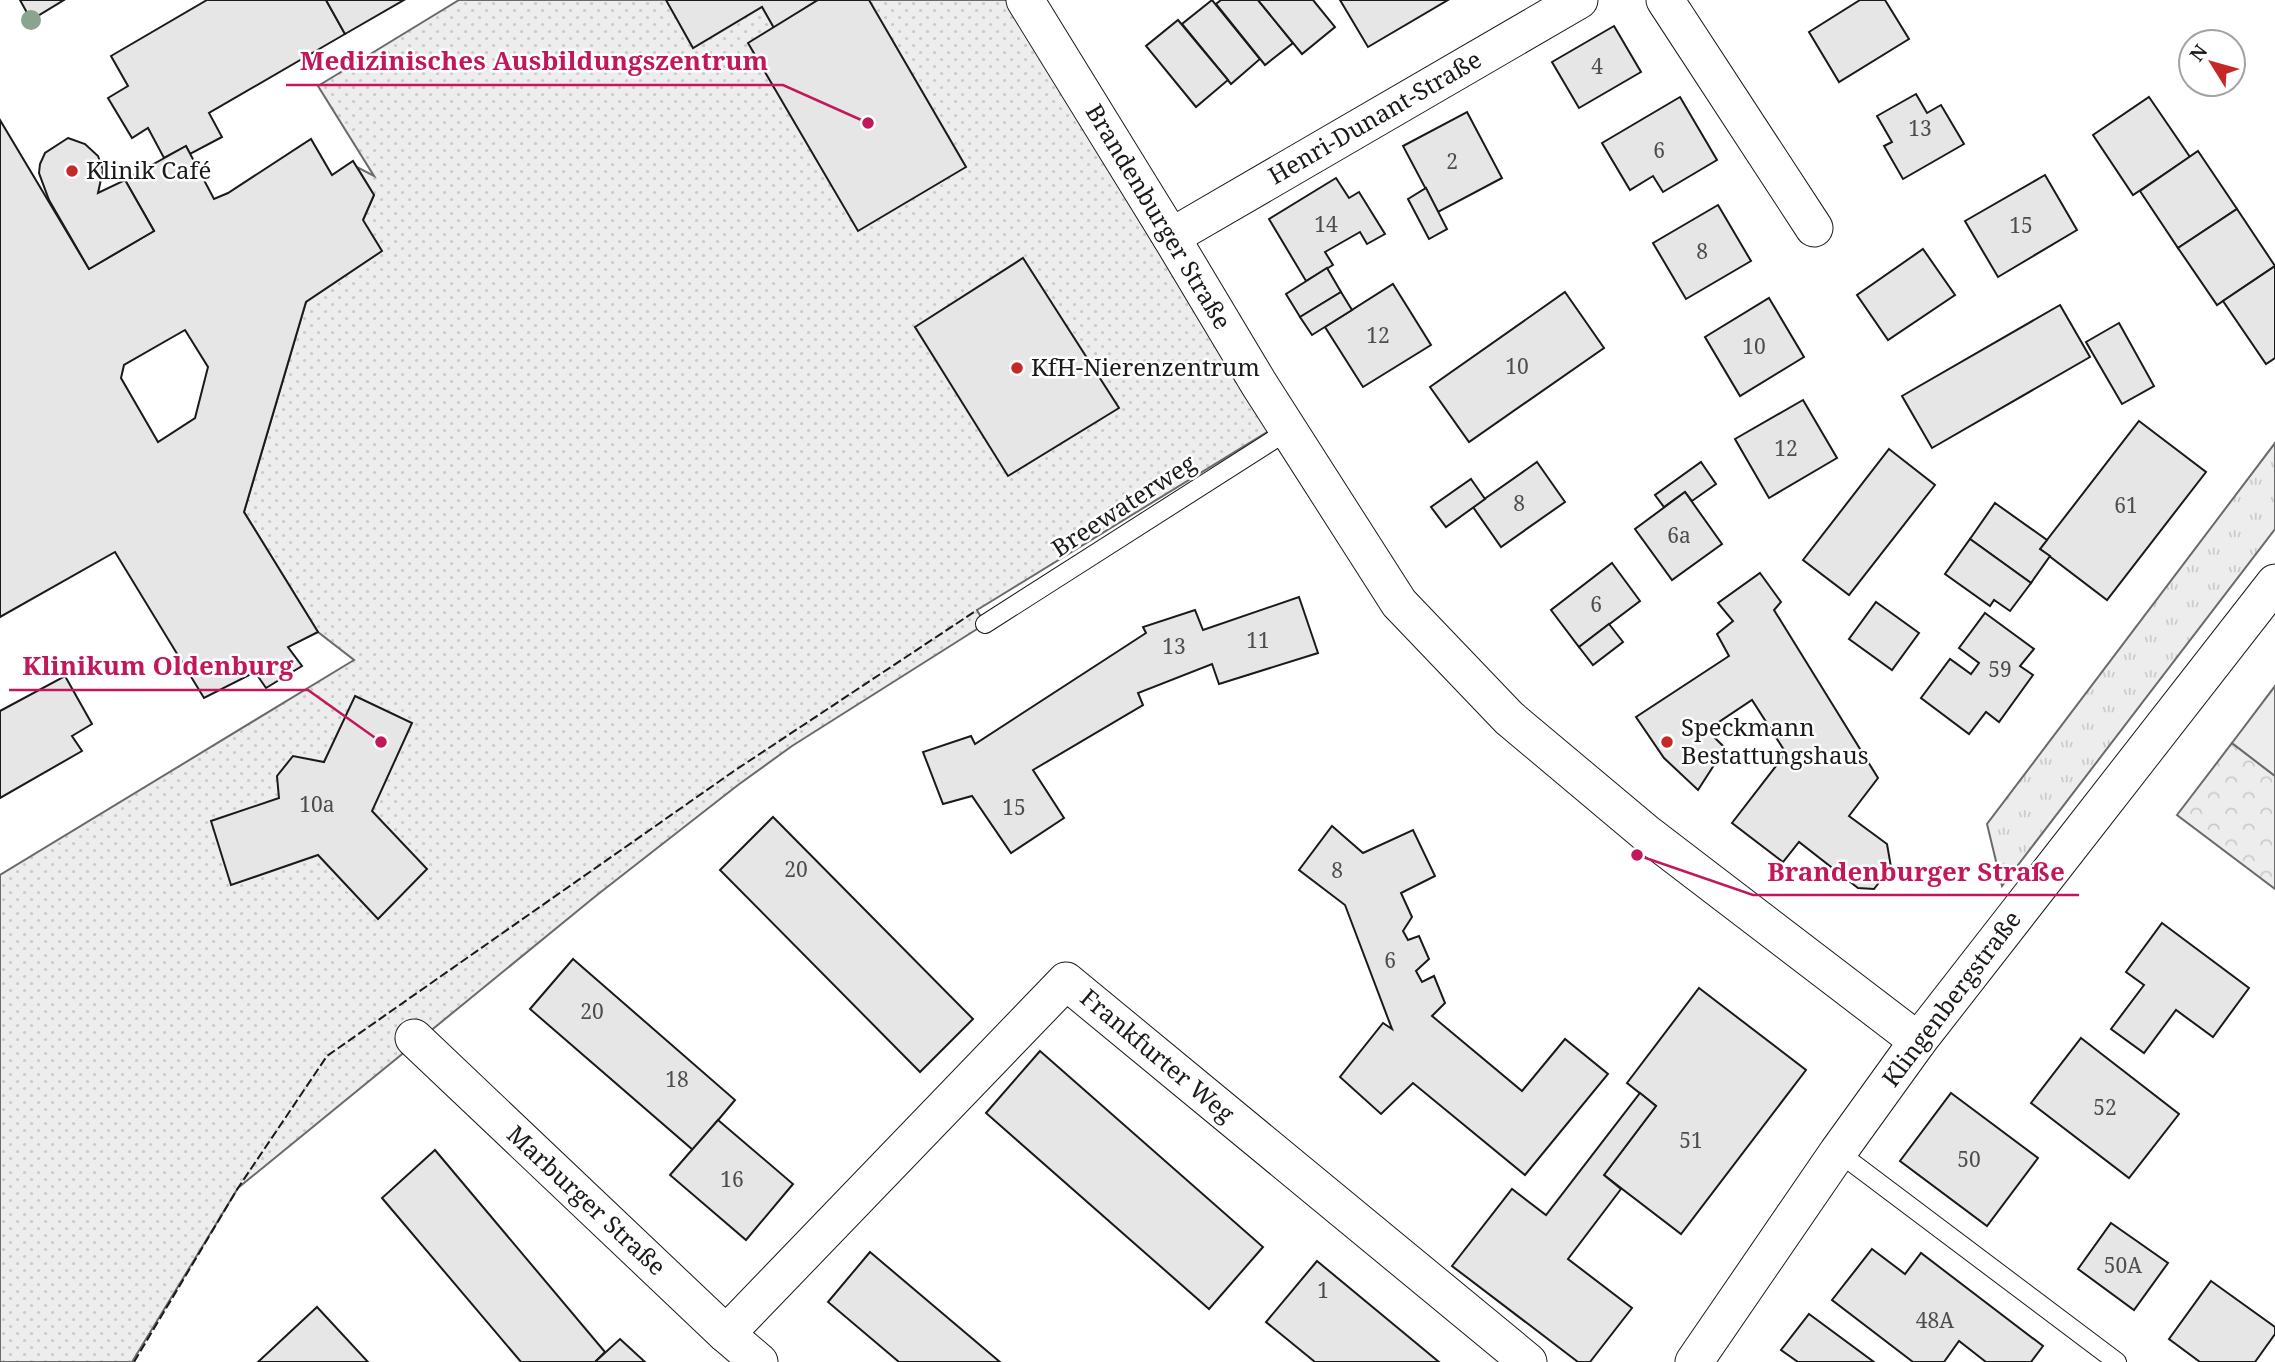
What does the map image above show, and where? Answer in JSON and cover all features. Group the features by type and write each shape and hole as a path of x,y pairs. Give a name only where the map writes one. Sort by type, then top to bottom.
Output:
{"street":[{"name":"Brandenburger Straße","path":"1025,0 1259,384 1399,603 1509,718 1646,832 1918,1041"},
{"name":"Henri-Dunant-Straße","path":"1171,237 1579,0"},
{"path":"1665,0 1814,228"},
{"name":"Klingenbergstraße","path":"1694,1362 1918,1041 2275,583"},
{"name":"Frankfurter Weg","path":"726,1334 1066,981 1528,1362"},
{"name":"Marburger Straße","path":"414,1038 726,1334 759,1362"}],"lane":[{"name":"Breewaterweg","path":"985,624 1289,430"},
{"path":"1838,1152 2118,1362"}],"green space":[{"path":"459,0 1018,0 1272,429 977,610 985,624 792,746 738,785 597,895 238,1188 132,1362 0,1362 0,875 354,660 318,632 244,512 306,302 363,220 374,195 357,167 374,176 318,86"},
{"path":"2275,443 2275,529 2002,886 1987,824"},
{"path":"2275,686 2275,776 2232,743"},
{"path":"2232,743 2275,776 2275,889 2177,815"}],"building":[{"path":"20,0 64,0 31,20"},
{"path":"207,0 326,0 345,34 209,113 222,137 190,154 186,146 164,158 148,128 132,138 108,98 128,86 111,56"},
{"path":"326,0 404,0 345,34"},
{"path":"666,0 818,0 774,28 762,7 693,48"},
{"path":"818,0 869,0 966,167 858,231 748,43"},
{"path":"1212,0 1260,59 1231,84 1182,24"},
{"path":"1221,0 1258,0 1293,43 1265,65 1216,4"},
{"path":"1258,0 1313,0 1335,27 1302,54"},
{"path":"1340,0 1448,0 1368,47"},
{"path":"1860,0 1885,0 1909,39 1839,82 1809,32"},
{"path":"1178,20 1228,80 1196,107 1146,46"},
{"path":"1614,26 1641,72 1579,108 1552,62"},
{"path":"1916,94 1927,113 1941,105 1964,144 1903,179 1884,146 1892,142 1877,116"},
{"path":"1680,97 1717,160 1663,192 1653,176 1630,190 1602,143"},
{"path":"2149,97 2190,157 2133,195 2093,135"},
{"path":"1467,112 1502,178 1438,212 1403,146"},
{"path":"0,120 89,269 154,231 125,180 186,146 214,199 228,193 311,139 332,175 353,161 374,195 363,220 382,251 306,302 244,512 318,632 288,647 302,666 266,688 255,672 204,698 115,552 0,617","holes":["185,330 208,367 195,418 158,442 121,378 124,365"]},
{"path":"68,138 85,144 98,156 103,170 98,193 125,180 154,231 89,269 49,200 39,173 45,153"},
{"path":"2198,151 2237,209 2178,248 2140,191"},
{"path":"2045,175 2077,230 1998,277 1965,221"},
{"path":"1336,178 1349,198 1359,192 1385,234 1367,244 1360,232 1325,252 1333,265 1306,281 1269,219"},
{"path":"1426,188 1447,229 1429,239 1408,199"},
{"path":"1718,205 1751,261 1686,299 1653,243"},
{"path":"2237,209 2275,266 2217,305 2178,248"},
{"path":"1923,249 1955,295 1888,340 1857,295"},
{"name":"KfH-Nierenzentrum","path":"1023,258 1119,408 1008,476 915,327"},
{"path":"2275,266 2275,358 2266,364 2223,301"},
{"path":"1327,268 1341,292 1300,317 1286,294"},
{"path":"1393,284 1431,345 1363,387 1325,327"},
{"path":"1341,292 1352,310 1312,335 1300,317"},
{"path":"1565,292 1604,348 1469,442 1430,387"},
{"path":"1769,298 1804,357 1740,396 1705,337"},
{"path":"2060,305 2090,357 1932,448 1902,396"},
{"path":"2119,323 2154,386 2122,404 2086,342"},
{"path":"1803,400 1837,458 1769,498 1735,439"},
{"path":"2139,421 2206,472 2107,600 2040,549"},
{"path":"1889,449 1935,485 1849,595 1803,560"},
{"path":"1537,462 1565,502 1501,547 1473,507"},
{"path":"1701,462 1716,484 1692,501 1685,492 1664,507 1655,495"},
{"path":"1471,479 1485,499 1446,527 1431,507"},
{"path":"1685,492 1722,544 1672,580 1635,529"},
{"path":"1995,503 2047,540 2040,549 2050,556 2031,583 1970,539"},
{"path":"1970,539 2031,583 2010,611 1994,600 1990,606 1945,574"},
{"path":"1612,563 1640,601 1579,647 1551,610"},
{"path":"1760,573 1781,602 1774,610 1878,778 1849,816 1887,844 1891,867 1874,889 1858,888 1799,842 1783,862 1732,823 1786,753 1752,700 1707,730 1725,748 1698,790 1664,758 1636,717 1729,656 1717,634 1733,621 1718,603"},
{"path":"1299,597 1318,653 1219,684 1212,664 1138,693 1143,705 1033,770 1064,818 1011,853 972,796 943,804 923,752 971,736 975,744 1146,633 1143,627 1195,610 1203,630"},
{"path":"1876,602 1919,633 1892,670 1849,639"},
{"path":"1985,613 2034,649 2020,666 2033,675 1999,722 1986,712 1969,734 1921,698 1950,659 1971,674 1979,663 1959,648"},
{"path":"1609,624 1623,642 1593,665 1579,647"},
{"path":"65,676 92,724 72,736 82,751 0,798 0,711"},
{"path":"355,696 412,723 372,811 427,869 378,919 318,855 231,885 211,821 279,798 277,776 293,756 324,762"},
{"path":"773,817 973,1019 920,1072 720,870"},
{"path":"1332,826 1363,853 1413,830 1435,876 1401,893 1412,917 1403,931 1408,940 1419,936 1429,959 1416,971 1422,982 1434,976 1445,1003 1432,1016 1522,1091 1565,1039 1608,1074 1525,1175 1413,1083 1381,1114 1340,1077 1383,1023 1392,1029 1345,905 1299,870"},
{"path":"2162,923 2249,988 2213,1037 2176,1010 2144,1053 2111,1029 2144,985 2126,972"},
{"path":"573,959 735,1100 693,1150 530,1009"},
{"path":"1699,988 1806,1070 1681,1234 1604,1175 1656,1106 1627,1083"},
{"path":"2081,1038 2179,1114 2129,1178 2031,1103"},
{"path":"1040,1051 1263,1247 1209,1309 986,1113"},
{"path":"1640,1093 1656,1106 1604,1175 1621,1189 1568,1259 1632,1308 1590,1362 1578,1362 1452,1266 1512,1189 1546,1215"},
{"path":"1951,1093 2038,1158 1987,1226 1900,1161"},
{"path":"718,1120 793,1184 746,1240 670,1175"},
{"path":"435,1150 605,1352 595,1362 521,1362 382,1198"},
{"path":"2111,1223 2168,1263 2134,1310 2078,1269"},
{"path":"1872,1249 1905,1274 1921,1253 2043,1346 2031,1362 1986,1362 1959,1341 1944,1362 1913,1362 1832,1300"},
{"path":"870,1252 1000,1362 899,1362 828,1302"},
{"path":"1317,1261 1439,1362 1315,1362 1266,1322"},
{"path":"2211,1281 2275,1327 2275,1334 2255,1362 2200,1362 2169,1339"},
{"path":"317,1307 368,1362 258,1362"},
{"path":"1809,1314 1874,1362 1798,1362 1781,1350"},
{"path":"620,1339 645,1362 595,1362"}],"fence":[{"path":"134,1362 238,1188 327,1056 734,771 977,610"}],"place":[{"name":"Medizinisches Ausbildungszentrum","path":"868,123"},
{"name":"Klinik Café","path":"72,171"},
{"name":"KfH-Nierenzentrum","path":"1017,368"},
{"name":"Klinikum Oldenburg","path":"381,742"},
{"name":"Speckmann Bestattungshaus","path":"1667,742"},
{"name":"Brandenburger Straße","path":"1637,855"}]}
